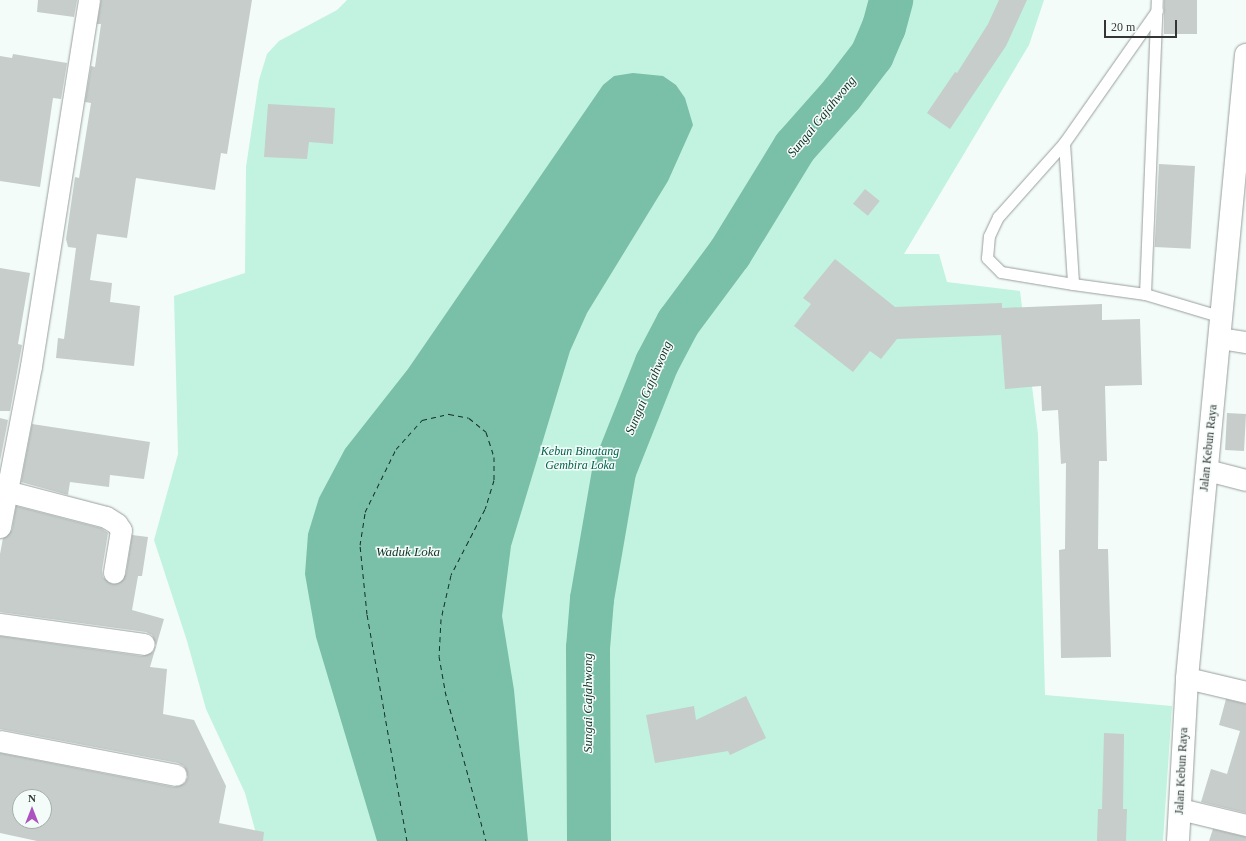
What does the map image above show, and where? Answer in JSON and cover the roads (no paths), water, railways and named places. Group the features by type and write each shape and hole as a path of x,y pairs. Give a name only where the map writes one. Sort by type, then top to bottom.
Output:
{"street":[{"path":"0,527 32,358 89,0"},
{"name":"Jalan Kebun Raya","path":"1178,841 1187,678 1246,66"},
{"path":"1221,327 1246,342"},
{"path":"1207,470 1246,480"},
{"path":"6,491 106,518 117,524 120,530 114,572"},
{"path":"0,624 144,644"},
{"path":"1187,678 1246,692"},
{"path":"0,741 176,775"},
{"path":"1180,809 1246,825"}],"lane":[{"path":"1157,5 1064,143 998,217 989,236 987,258 1001,272 1145,294 1221,327"},
{"path":"1145,294 1157,5"},
{"path":"1064,143 1073,284"}],"water":[{"name":"Waduk Loka","path":"633,73 663,76 676,85 685,98 693,125 668,181 587,313 570,351 511,546 502,616 514,690 528,841 377,841 316,637 305,574 308,534 319,498 345,449 408,369 603,85 614,76"}],"waterway":[{"name":"Sungai Gajahwong","path":"589,841 588,648 592,599 614,471 657,363 678,323 730,253 795,147 842,94 872,55 884,27 891,0"}],"park label":[{"name":"Kebun Binatang Gembira Loka","path":"580,459"}]}
